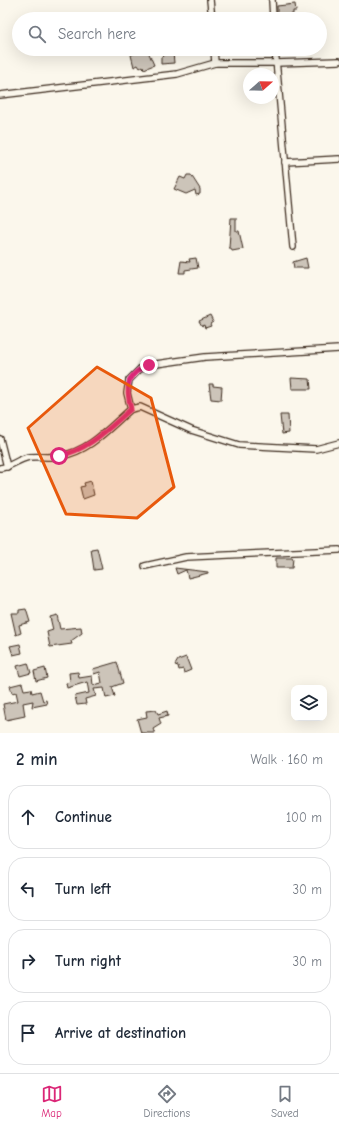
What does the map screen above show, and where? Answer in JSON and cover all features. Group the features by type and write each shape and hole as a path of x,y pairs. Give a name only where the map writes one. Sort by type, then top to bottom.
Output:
{"street":[{"path":"210,0 211,12"},
{"path":"272,0 273,12"},
{"path":"214,56 215,63"},
{"path":"276,56 293,247"},
{"path":"0,95 177,74 215,63 276,63 339,60"},
{"path":"285,162 339,159"},
{"path":"131,409 127,394 129,380 140,369 149,365 205,357 339,349"},
{"path":"0,468 7,467 18,460 39,456 59,456 79,450 107,431 131,409 140,407 191,430 239,445 316,449 339,443"},
{"path":"0,439 7,467"},
{"path":"145,566 186,557 339,550"}],"highlighted area":[{"path":"97,367 151,398 174,487 137,518 66,514 28,428"}],"building":[{"path":"295,4 296,11 277,12 277,6"},
{"path":"131,56 150,56 154,65 144,69 143,66 140,68 138,65 134,67"},
{"path":"173,56 174,63 161,64 161,57"},
{"path":"187,175 191,175 200,189 200,194 196,195 195,190 186,194 174,189 180,177 185,179"},
{"path":"231,218 236,218 236,231 239,231 243,249 232,251 231,248 229,248"},
{"path":"196,258 198,268 185,270 185,273 179,273 181,261 190,262 189,259"},
{"path":"306,258 308,268 294,268 293,262"},
{"path":"210,316 213,322 210,324 211,326 205,328 199,321"},
{"path":"291,378 310,379 311,389 292,389"},
{"path":"209,384 222,387 221,400 211,399"},
{"path":"280,415 288,415 289,433 282,434"},
{"path":"91,481 94,495 83,499 80,487 85,486 84,483"},
{"path":"97,548 102,569 94,570 91,549"},
{"path":"276,558 293,558 292,568 276,568"},
{"path":"175,568 208,573 188,578 186,570 177,574"},
{"path":"26,609 30,622 19,625 21,633 16,635 11,613 19,613 19,610"},
{"path":"57,615 60,629 81,627 82,633 71,641 72,644 50,647 47,632 53,630 50,617"},
{"path":"20,644 22,653 13,655 10,646"},
{"path":"186,657 191,670 184,673 183,669 179,670 178,666 175,665 178,660"},
{"path":"117,662 123,683 112,687 115,696 106,698 104,688 94,689 96,696 85,699 86,704 77,705 75,696 89,693 87,682 67,688 66,683 70,682 69,673 78,672 79,678 92,676 93,685 102,683 100,672 94,674 93,669"},
{"path":"28,663 31,673 20,676 17,666"},
{"path":"45,668 47,678 36,681 34,671"},
{"path":"22,683 24,690 31,689 32,693 40,691 43,701 46,700 47,704 32,707 33,701 23,703 25,716 6,720 3,704 18,701 16,692 12,693 10,686"},
{"path":"156,710 158,714 167,711 168,716 159,718 161,724 153,729 155,733 141,733 137,719 147,717 146,711"}],"route":[{"path":"59,456 71,454 79,450 107,431 131,409 127,394 129,380 140,369 149,365"}]}
